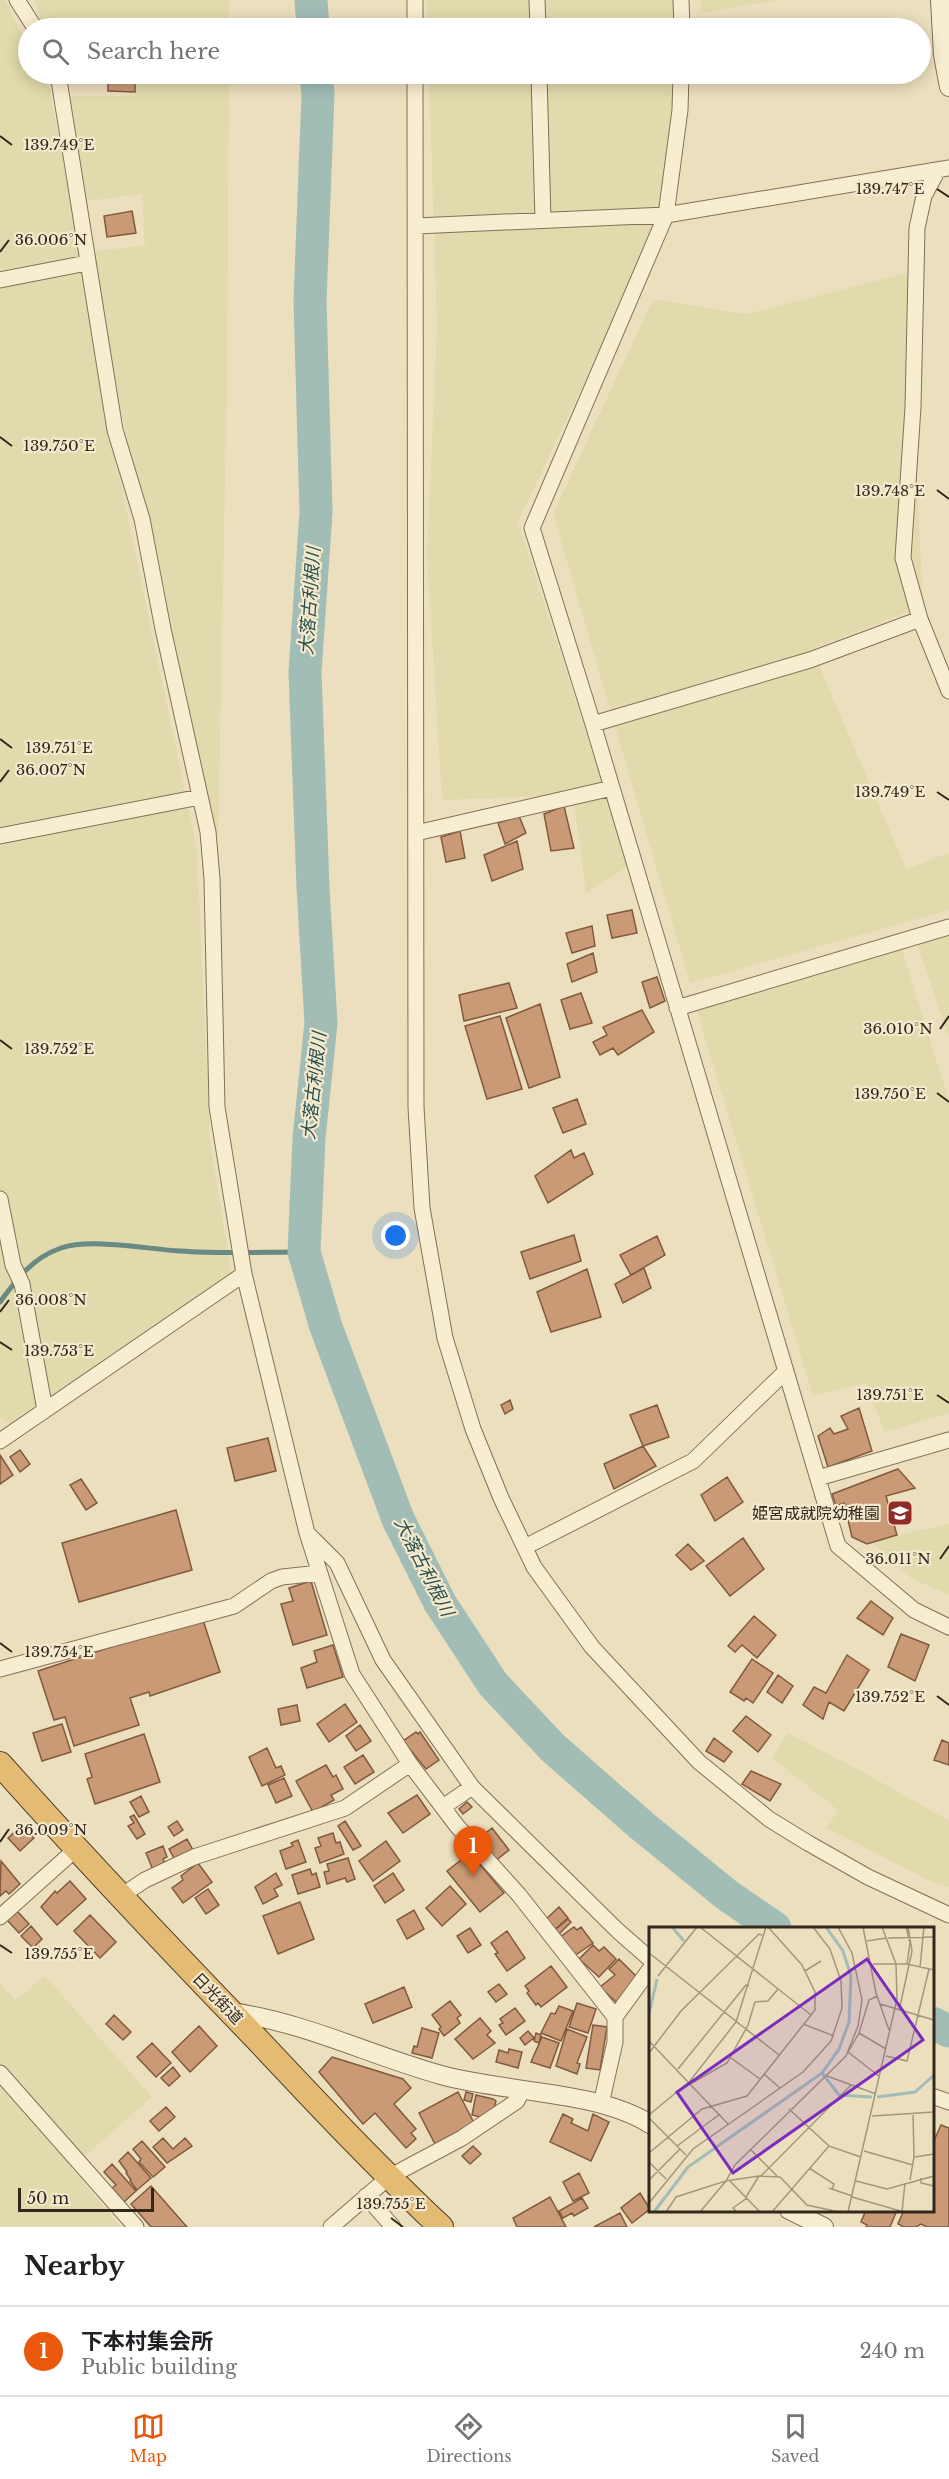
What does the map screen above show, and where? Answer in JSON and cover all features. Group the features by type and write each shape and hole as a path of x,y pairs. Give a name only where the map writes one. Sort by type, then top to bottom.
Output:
{"highway":[{"name":"日光街道","path":"0,1764 76,1849 231,2012 389,2177 441,2227"}],"street":[{"path":"17,0 29,18"},
{"path":"414,0 415,18"},
{"path":"537,0 538,18"},
{"path":"681,0 682,18"},
{"path":"940,0 943,55 949,87"},
{"path":"60,84 115,430 142,519 163,629 208,832 212,879 217,1107 244,1274 307,1533 352,1674 410,1764 443,1807 519,1895 615,2017"},
{"path":"415,84 416,1107 422,1208 449,1350 474,1429 501,1498 534,1567 592,1647 699,1762 769,1819 879,1882 949,1915"},
{"path":"539,84 543,220"},
{"path":"681,84 680,110 666,214 532,528 593,724 838,1546 914,1610 949,1628"},
{"path":"416,226 666,214 944,169"},
{"path":"944,169 924,196 917,228 913,407 903,558 920,619 949,690"},
{"path":"0,280 87,263"},
{"path":"593,724 810,660 920,619"},
{"path":"416,833 612,788"},
{"path":"0,836 200,797"},
{"path":"677,1008 949,927"},
{"path":"0,1199 13,1265 21,1284 45,1410"},
{"path":"0,1441 244,1274"},
{"path":"525,1547 693,1461 786,1371"},
{"path":"818,1478 949,1440"},
{"path":"307,1533 337,1563 383,1660 472,1787 618,1930 649,1957"},
{"path":"0,1669 234,1606 282,1577 320,1572"},
{"path":"121,1896 145,1880 194,1857 345,1808 410,1764"},
{"path":"443,1807 472,1787"},
{"path":"0,1917 76,1849"},
{"path":"601,2104 615,2042 615,2017 649,1972"},
{"path":"231,2012 287,2022 442,2076 601,2104 636,2115 649,2123"},
{"path":"0,2073 136,2227"},
{"path":"330,2227 389,2177 462,2138 517,2101 522,2091"},
{"path":"934,2096 949,2102"},
{"path":"366,2196 393,2227"},
{"path":"791,2212 824,2227"}],"shaded area":[{"path":"0,0 5,0 18,27 18,84 47,84 50,89 115,455 197,849 210,1141 231,1272 9,1424 0,1415"},
{"path":"34,0 229,0 229,18 40,18"},
{"path":"426,0 682,0 681,18 427,18"},
{"path":"701,0 778,0 700,13"},
{"path":"136,84 229,84 227,383 218,843 138,498 91,252 145,245 142,194 79,202 64,96 135,96"},
{"path":"429,84 674,84 660,223 518,522 629,866 586,893 573,795 442,800 427,555 437,327"},
{"path":"908,273 923,606 812,649 906,869 949,853 949,910 690,983 553,514 653,299 746,314"},
{"path":"949,929 949,1037 915,938"},
{"path":"900,943 949,1101 949,1413 885,1432 866,1383 813,1396 695,1005"},
{"path":"949,1524 949,1595 911,1578 871,1541"},
{"path":"788,1733 949,1821 949,1887 934,1883 827,1828 838,1810 772,1758"},
{"path":"45,1976 152,2097 71,2168 121,2227 0,2227 0,1983 15,2000"}],"building":[{"path":"108,84 135,84 135,92 108,91"},
{"path":"132,211 136,233 107,237 104,216"},
{"path":"564,806 574,848 551,851 544,814"},
{"path":"519,816 526,833 505,844 498,823"},
{"path":"460,831 465,858 446,862 441,837"},
{"path":"517,841 523,869 492,881 484,855"},
{"path":"632,910 637,933 612,938 607,915"},
{"path":"592,926 595,946 572,953 566,933"},
{"path":"593,953 597,972 572,982 567,964"},
{"path":"657,977 665,1001 650,1008 642,982"},
{"path":"509,983 517,1008 464,1021 459,995"},
{"path":"581,993 592,1023 570,1029 561,1000"},
{"path":"540,1004 560,1077 529,1088 506,1018"},
{"path":"642,1010 654,1032 618,1055 613,1048 600,1055 593,1042 607,1035 603,1027"},
{"path":"500,1016 522,1089 487,1099 465,1026"},
{"path":"577,1099 586,1124 563,1133 553,1108"},
{"path":"571,1150 574,1158 584,1153 593,1174 548,1203 535,1176"},
{"path":"574,1235 581,1261 530,1279 521,1252"},
{"path":"657,1236 665,1255 631,1275 620,1255"},
{"path":"644,1268 651,1288 623,1303 615,1284"},
{"path":"587,1269 601,1317 551,1332 537,1292"},
{"path":"510,1400 513,1409 505,1414 501,1405"},
{"path":"657,1405 669,1437 643,1446 630,1415"},
{"path":"859,1408 872,1451 828,1467 818,1436 830,1428 834,1434 848,1429 841,1416"},
{"path":"268,1438 276,1471 235,1481 227,1448"},
{"path":"643,1446 656,1466 614,1489 604,1464"},
{"path":"20,1450 30,1464 20,1472 10,1457"},
{"path":"0,1455 13,1475 0,1484"},
{"path":"898,1469 915,1488 886,1496 897,1535 867,1544 852,1537 844,1503 836,1506 832,1494"},
{"path":"727,1477 743,1502 715,1521 701,1495"},
{"path":"81,1479 97,1503 86,1510 70,1485"},
{"path":"176,1510 192,1570 79,1602 62,1543"},
{"path":"743,1538 764,1569 730,1596 706,1566"},
{"path":"688,1544 704,1561 691,1570 676,1555"},
{"path":"311,1581 327,1635 293,1645 281,1604 293,1601 289,1588"},
{"path":"871,1601 893,1618 883,1635 857,1618"},
{"path":"754,1616 776,1635 757,1658 742,1645 735,1652 728,1646"},
{"path":"202,1617 220,1672 150,1696 149,1692 130,1698 139,1725 74,1746 65,1717 54,1720 38,1671"},
{"path":"901,1634 929,1645 915,1681 888,1667"},
{"path":"333,1645 343,1677 307,1688 301,1668 317,1662 314,1651"},
{"path":"847,1655 869,1670 844,1711 829,1702 823,1719 803,1705 814,1687 826,1693"},
{"path":"752,1659 773,1673 753,1703 746,1698 744,1701 730,1692"},
{"path":"778,1675 793,1686 782,1703 767,1692"},
{"path":"345,1704 357,1722 329,1742 317,1724"},
{"path":"297,1705 300,1721 281,1725 278,1709"},
{"path":"746,1716 771,1735 758,1752 733,1731"},
{"path":"62,1724 71,1752 42,1761 33,1733"},
{"path":"360,1725 371,1741 356,1751 346,1736"},
{"path":"416,1732 418,1734 420,1732 439,1760 426,1769 403,1741"},
{"path":"144,1734 160,1782 95,1804 87,1779 92,1777 85,1754"},
{"path":"714,1738 732,1752 724,1762 706,1751"},
{"path":"942,1740 949,1743 949,1765 934,1760"},
{"path":"267,1748 276,1768 281,1766 285,1775 262,1786 249,1757"},
{"path":"363,1755 374,1772 355,1784 344,1767"},
{"path":"326,1765 333,1777 336,1775 343,1789 331,1795 334,1800 313,1812 296,1781"},
{"path":"751,1771 781,1784 770,1801 742,1784"},
{"path":"284,1778 292,1796 276,1803 268,1785"},
{"path":"417,1795 430,1814 403,1833 388,1813"},
{"path":"141,1796 149,1812 139,1817 130,1802"},
{"path":"467,1802 472,1807 463,1814 459,1809"},
{"path":"134,1815 145,1834 137,1839 128,1826 134,1823 130,1817"},
{"path":"177,1821 183,1830 174,1836 168,1827"},
{"path":"345,1821 361,1846 353,1850 338,1826"},
{"path":"22,1825 34,1838 20,1851 8,1838"},
{"path":"492,1828 509,1850 495,1861 478,1839"},
{"path":"333,1833 336,1843 340,1842 344,1854 320,1863 315,1848 321,1846 318,1838"},
{"path":"187,1839 193,1850 175,1860 169,1849"},
{"path":"298,1840 306,1862 286,1869 280,1851 293,1846 291,1843"},
{"path":"386,1841 400,1861 373,1881 359,1861"},
{"path":"163,1846 167,1857 163,1859 166,1865 153,1870 146,1853"},
{"path":"466,1856 472,1864 477,1861 504,1893 480,1912 447,1871"},
{"path":"348,1858 355,1879 347,1882 345,1878 327,1884 324,1872 329,1871 327,1864"},
{"path":"1,1861 20,1884 9,1894 6,1891 0,1896"},
{"path":"198,1863 212,1882 183,1903 172,1888 183,1880 181,1876"},
{"path":"310,1869 312,1875 316,1873 320,1887 298,1894 292,1875"},
{"path":"276,1873 282,1885 274,1889 278,1896 263,1904 255,1887"},
{"path":"393,1873 404,1890 385,1903 374,1886"},
{"path":"70,1881 86,1899 57,1925 41,1907 55,1891 57,1893"},
{"path":"450,1886 466,1904 442,1926 426,1908"},
{"path":"208,1889 219,1905 206,1914 195,1898"},
{"path":"300,1902 314,1939 278,1954 263,1916"},
{"path":"559,1907 568,1918 554,1930 545,1920"},
{"path":"414,1910 424,1929 407,1939 397,1920"},
{"path":"17,1911 29,1924 19,1933 7,1920"},
{"path":"90,1915 116,1942 100,1958 74,1931"},
{"path":"568,1919 571,1922 559,1934 555,1930"},
{"path":"31,1926 42,1939 33,1948 21,1936"},
{"path":"574,1927 577,1930 581,1927 593,1943 574,1956 560,1937"},
{"path":"470,1928 481,1945 468,1953 457,1936"},
{"path":"507,1931 525,1958 507,1971 495,1954 498,1953 491,1943"},
{"path":"593,1945 599,1951 604,1947 616,1959 599,1977 579,1959"},
{"path":"39,1947 45,1953 40,1957 35,1951"},
{"path":"619,1959 639,1979 617,2003 600,1987 615,1975 609,1969"},
{"path":"551,1966 567,1987 541,2007 538,2003 536,2005 525,1986"},
{"path":"499,1984 507,1994 496,2002 488,1992"},
{"path":"404,1987 412,2007 373,2023 365,2004"},
{"path":"450,2001 461,2015 457,2018 460,2023 444,2036 439,2029 441,2027 432,2015"},
{"path":"577,2003 596,2009 588,2033 569,2027"},
{"path":"559,2006 573,2011 561,2041 541,2033 551,2013 555,2014"},
{"path":"515,2008 525,2021 506,2035 499,2025 503,2023 500,2019"},
{"path":"114,2015 131,2032 123,2040 106,2024"},
{"path":"480,2018 491,2031 487,2035 495,2043 473,2059 455,2039"},
{"path":"593,2025 607,2027 600,2070 586,2068"},
{"path":"199,2026 217,2046 190,2072 172,2052"},
{"path":"422,2028 439,2033 432,2058 412,2053 414,2046 417,2047"},
{"path":"567,2029 587,2037 577,2063 580,2064 577,2074 556,2066"},
{"path":"528,2031 534,2038 525,2045 520,2038"},
{"path":"536,2033 541,2035 539,2043 534,2041"},
{"path":"542,2037 559,2043 550,2068 531,2062"},
{"path":"152,2043 171,2063 156,2077 137,2057"},
{"path":"509,2049 522,2052 518,2068 496,2062 499,2050 508,2053"},
{"path":"332,2057 403,2079 411,2088 394,2104 416,2129 411,2133 416,2139 406,2148 375,2113 363,2124 319,2072"},
{"path":"173,2067 180,2076 169,2086 161,2078"},
{"path":"458,2092 474,2123 435,2144 419,2113"},
{"path":"466,2092 473,2094 471,2102 464,2100"},
{"path":"476,2095 496,2101 492,2115 485,2118 472,2115"},
{"path":"166,2107 175,2117 159,2131 150,2121"},
{"path":"563,2114 573,2119 571,2123 588,2131 593,2114 609,2122 591,2161 550,2142"},
{"path":"941,2125 949,2128 949,2225 948,2227 927,2227 921,2224 916,2227 904,2227 898,2224 903,2212 934,2212 934,2141"},
{"path":"163,2138 173,2149 185,2138 192,2146 167,2163 153,2147"},
{"path":"142,2141 165,2167 153,2177 139,2162 141,2159 133,2149"},
{"path":"473,2146 481,2154 470,2164 462,2156"},
{"path":"128,2152 151,2178 137,2190 119,2161"},
{"path":"112,2164 136,2191 124,2202 112,2188 116,2185 104,2172"},
{"path":"579,2173 589,2193 573,2201 563,2182"},
{"path":"151,2186 187,2227 151,2227 131,2204"},
{"path":"640,2193 649,2210 632,2223 621,2208"},
{"path":"550,2197 566,2227 517,2227 513,2218"},
{"path":"582,2198 588,2208 574,2216 572,2213 563,2218 559,2211"},
{"path":"865,2212 896,2212 890,2227 866,2227 867,2225 861,2222"},
{"path":"620,2213 627,2227 594,2227"}],"waterway":[{"name":"大落古利根川","path":"311,0 312,18"},
{"name":"大落古利根川","path":"317,84 310,301 316,512 305,672 321,1023 309,1138 304,1252 326,1327 398,1519 440,1603 493,1684 553,1748 641,1825 727,1895 774,1927"},
{"path":"0,1302 33,1263 51,1252 73,1245 103,1244 211,1252 304,1252"},
{"name":"大落古利根川","path":"934,2024 949,2031"}],"place":[{"name":"姫宮成就院幼稚園","path":"900,1513"},
{"name":"下本村集会所","path":"473,1876"}]}
